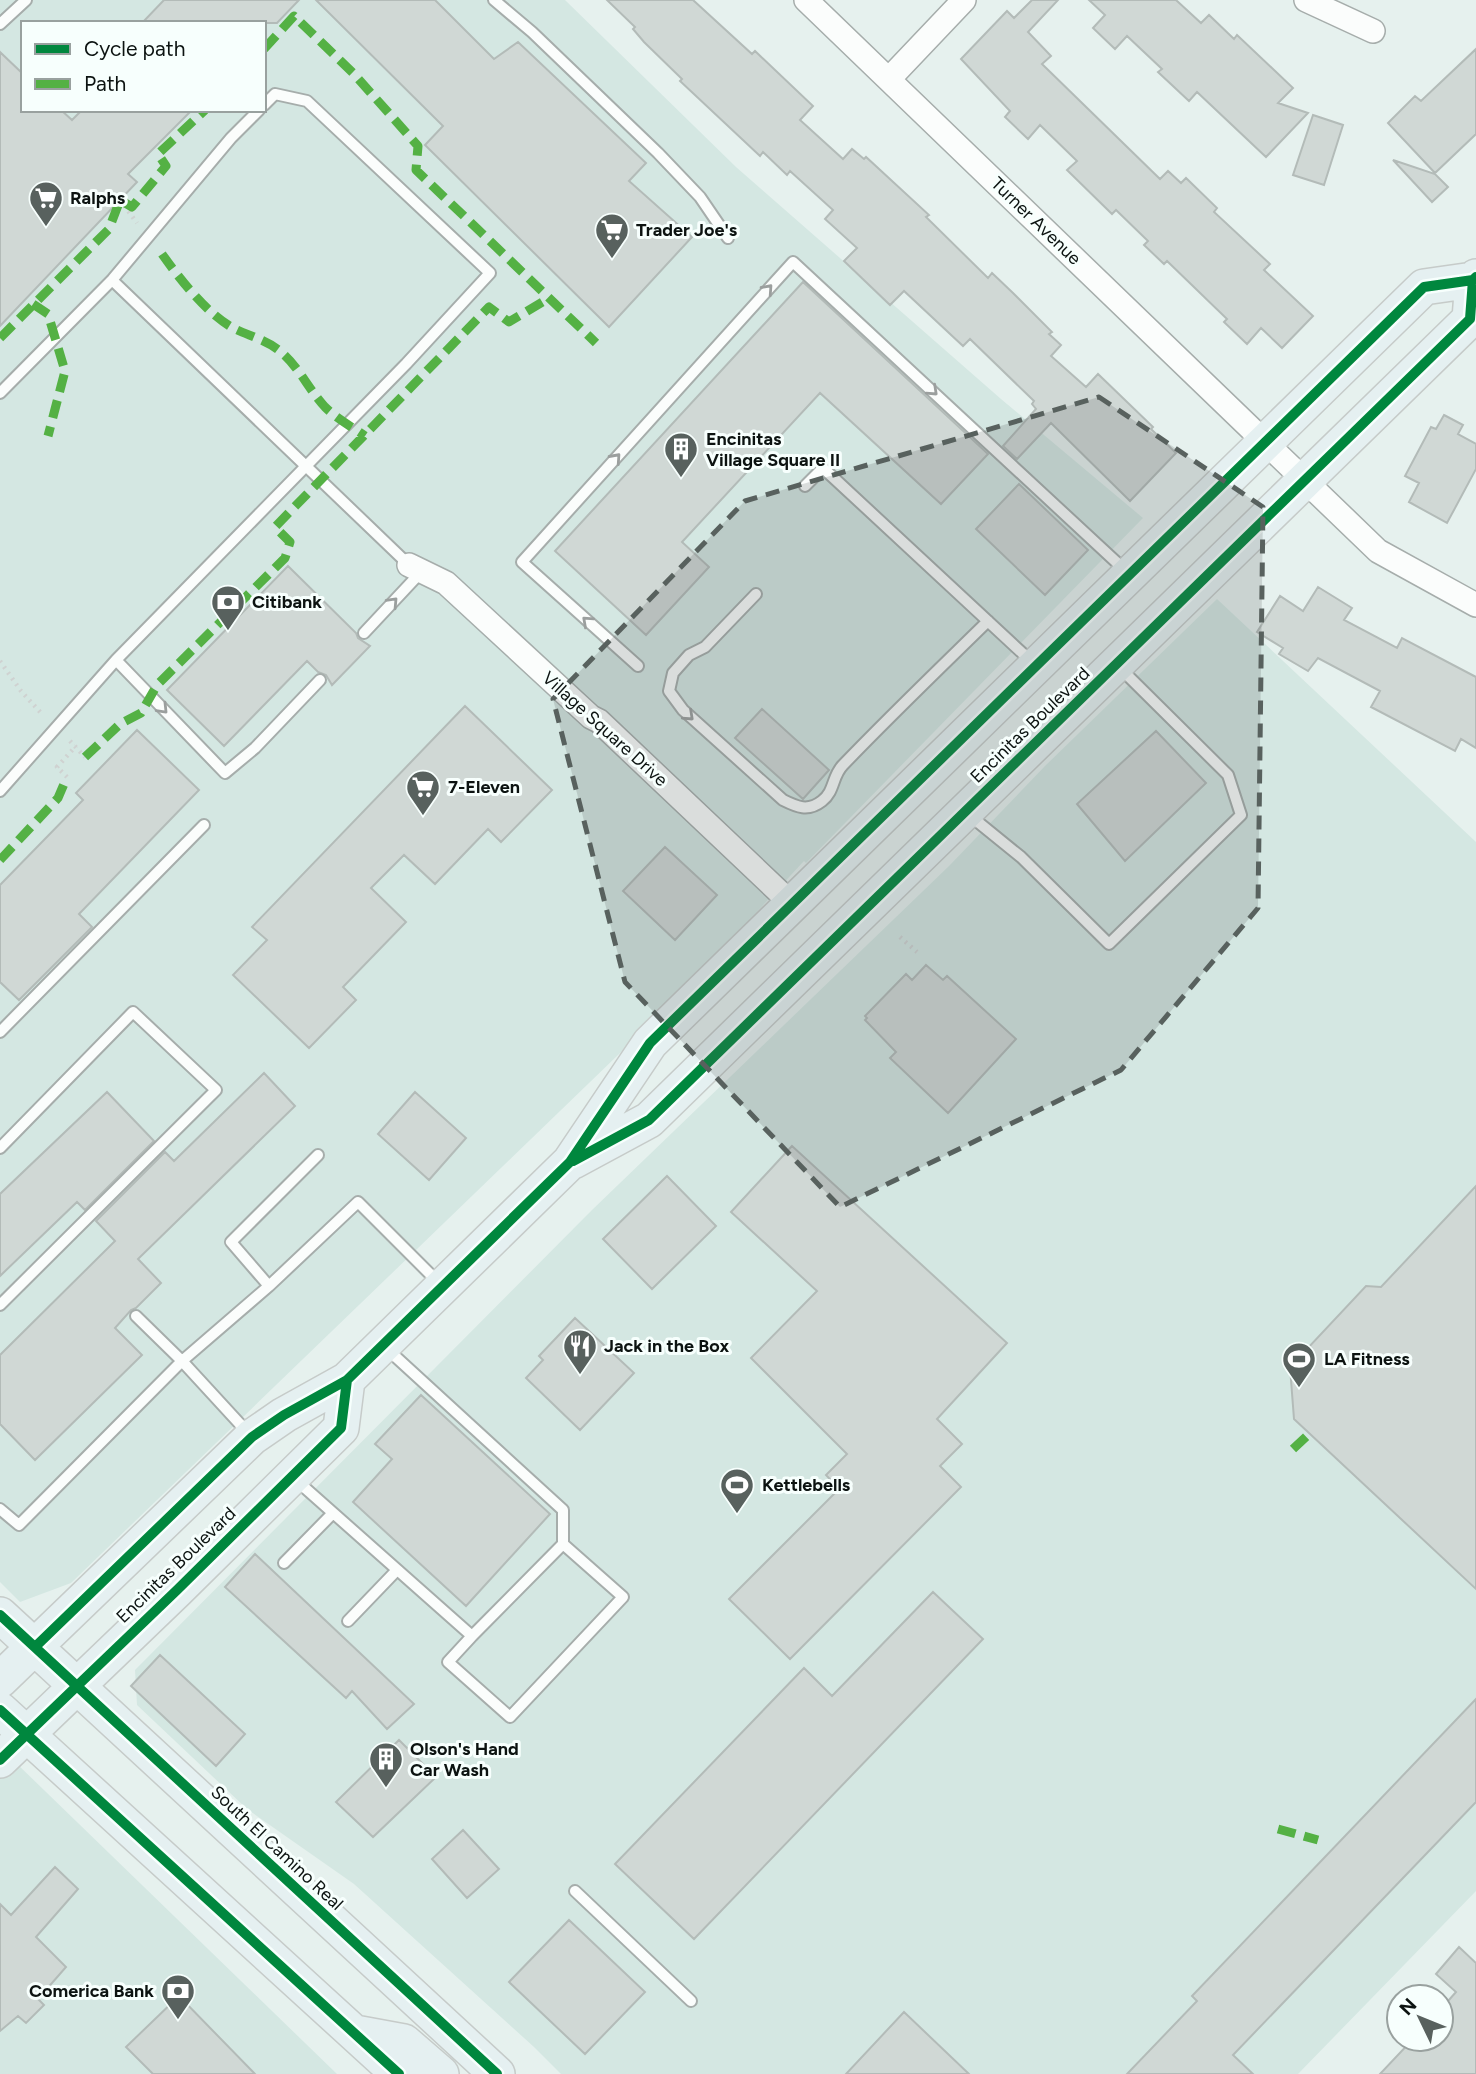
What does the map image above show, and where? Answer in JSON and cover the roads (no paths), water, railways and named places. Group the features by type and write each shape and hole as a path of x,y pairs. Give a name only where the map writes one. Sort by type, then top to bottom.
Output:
{"main road":[{"name":"Encinitas Boulevard","path":"0,1681 252,1437 284,1415 347,1380 570,1162 650,1043 1424,287 1475,279 1470,319 966,812 649,1120 570,1162"},
{"name":"Encinitas Boulevard","path":"0,1760 341,1428 347,1380"},
{"name":"South El Camino Real","path":"0,1615 497,2074"},
{"path":"0,1710 399,2074"},
{"path":"355,2033 404,2042 441,2074"}],"street":[{"name":"Turner Avenue","path":"806,0 1378,551 1476,605"},
{"path":"889,79 964,0"},
{"path":"1306,0 1373,32"},
{"name":"Village Square Drive","path":"416,568 446,583 591,717 599,721 792,904"}],"lane":[{"path":"0,24 26,0"},
{"path":"494,0 532,32 658,153 700,197 728,239"},
{"path":"0,791 116,660 490,273 307,101 275,94 266,103"},
{"path":"0,393 112,280 231,138 257,112"},
{"path":"638,666 522,562 793,262 1129,574"},
{"path":"112,280 416,568 364,633"},
{"path":"805,486 823,468 1035,665"},
{"path":"756,594 705,647 690,655 673,673 669,691 683,710 783,800 799,808 810,808 823,800 831,791 836,772 988,621"},
{"path":"116,660 225,774 255,748 320,680"},
{"path":"966,812 1021,857 1109,944 1241,816 1228,775 1116,664"},
{"path":"0,1032 205,825"},
{"path":"0,1148 133,1012 216,1090 0,1305"},
{"path":"268,1286 231,1242 318,1155"},
{"path":"0,1509 19,1525 182,1361 358,1202 442,1286"},
{"path":"136,1316 252,1437"},
{"path":"383,1345 562,1510 563,1544 448,1662 510,1717 623,1597 563,1544"},
{"path":"292,1476 472,1636"},
{"path":"284,1563 333,1513"},
{"path":"348,1620 397,1570"},
{"path":"575,1891 691,2001"}],"place":[{"name":"Ralphs","path":"46,228"},
{"name":"Trader Joe's","path":"612,260"},
{"name":"Encinitas Village Square II","path":"681,479"},
{"name":"Citibank","path":"228,632"},
{"name":"7-Eleven","path":"423,817"},
{"name":"Jack in the Box","path":"580,1376"},
{"name":"LA Fitness","path":"1299,1389"},
{"name":"Kettlebells","path":"737,1515"},
{"name":"Olson's Hand Car Wash","path":"386,1789"},
{"name":"Comerica Bank","path":"178,2021"}]}
